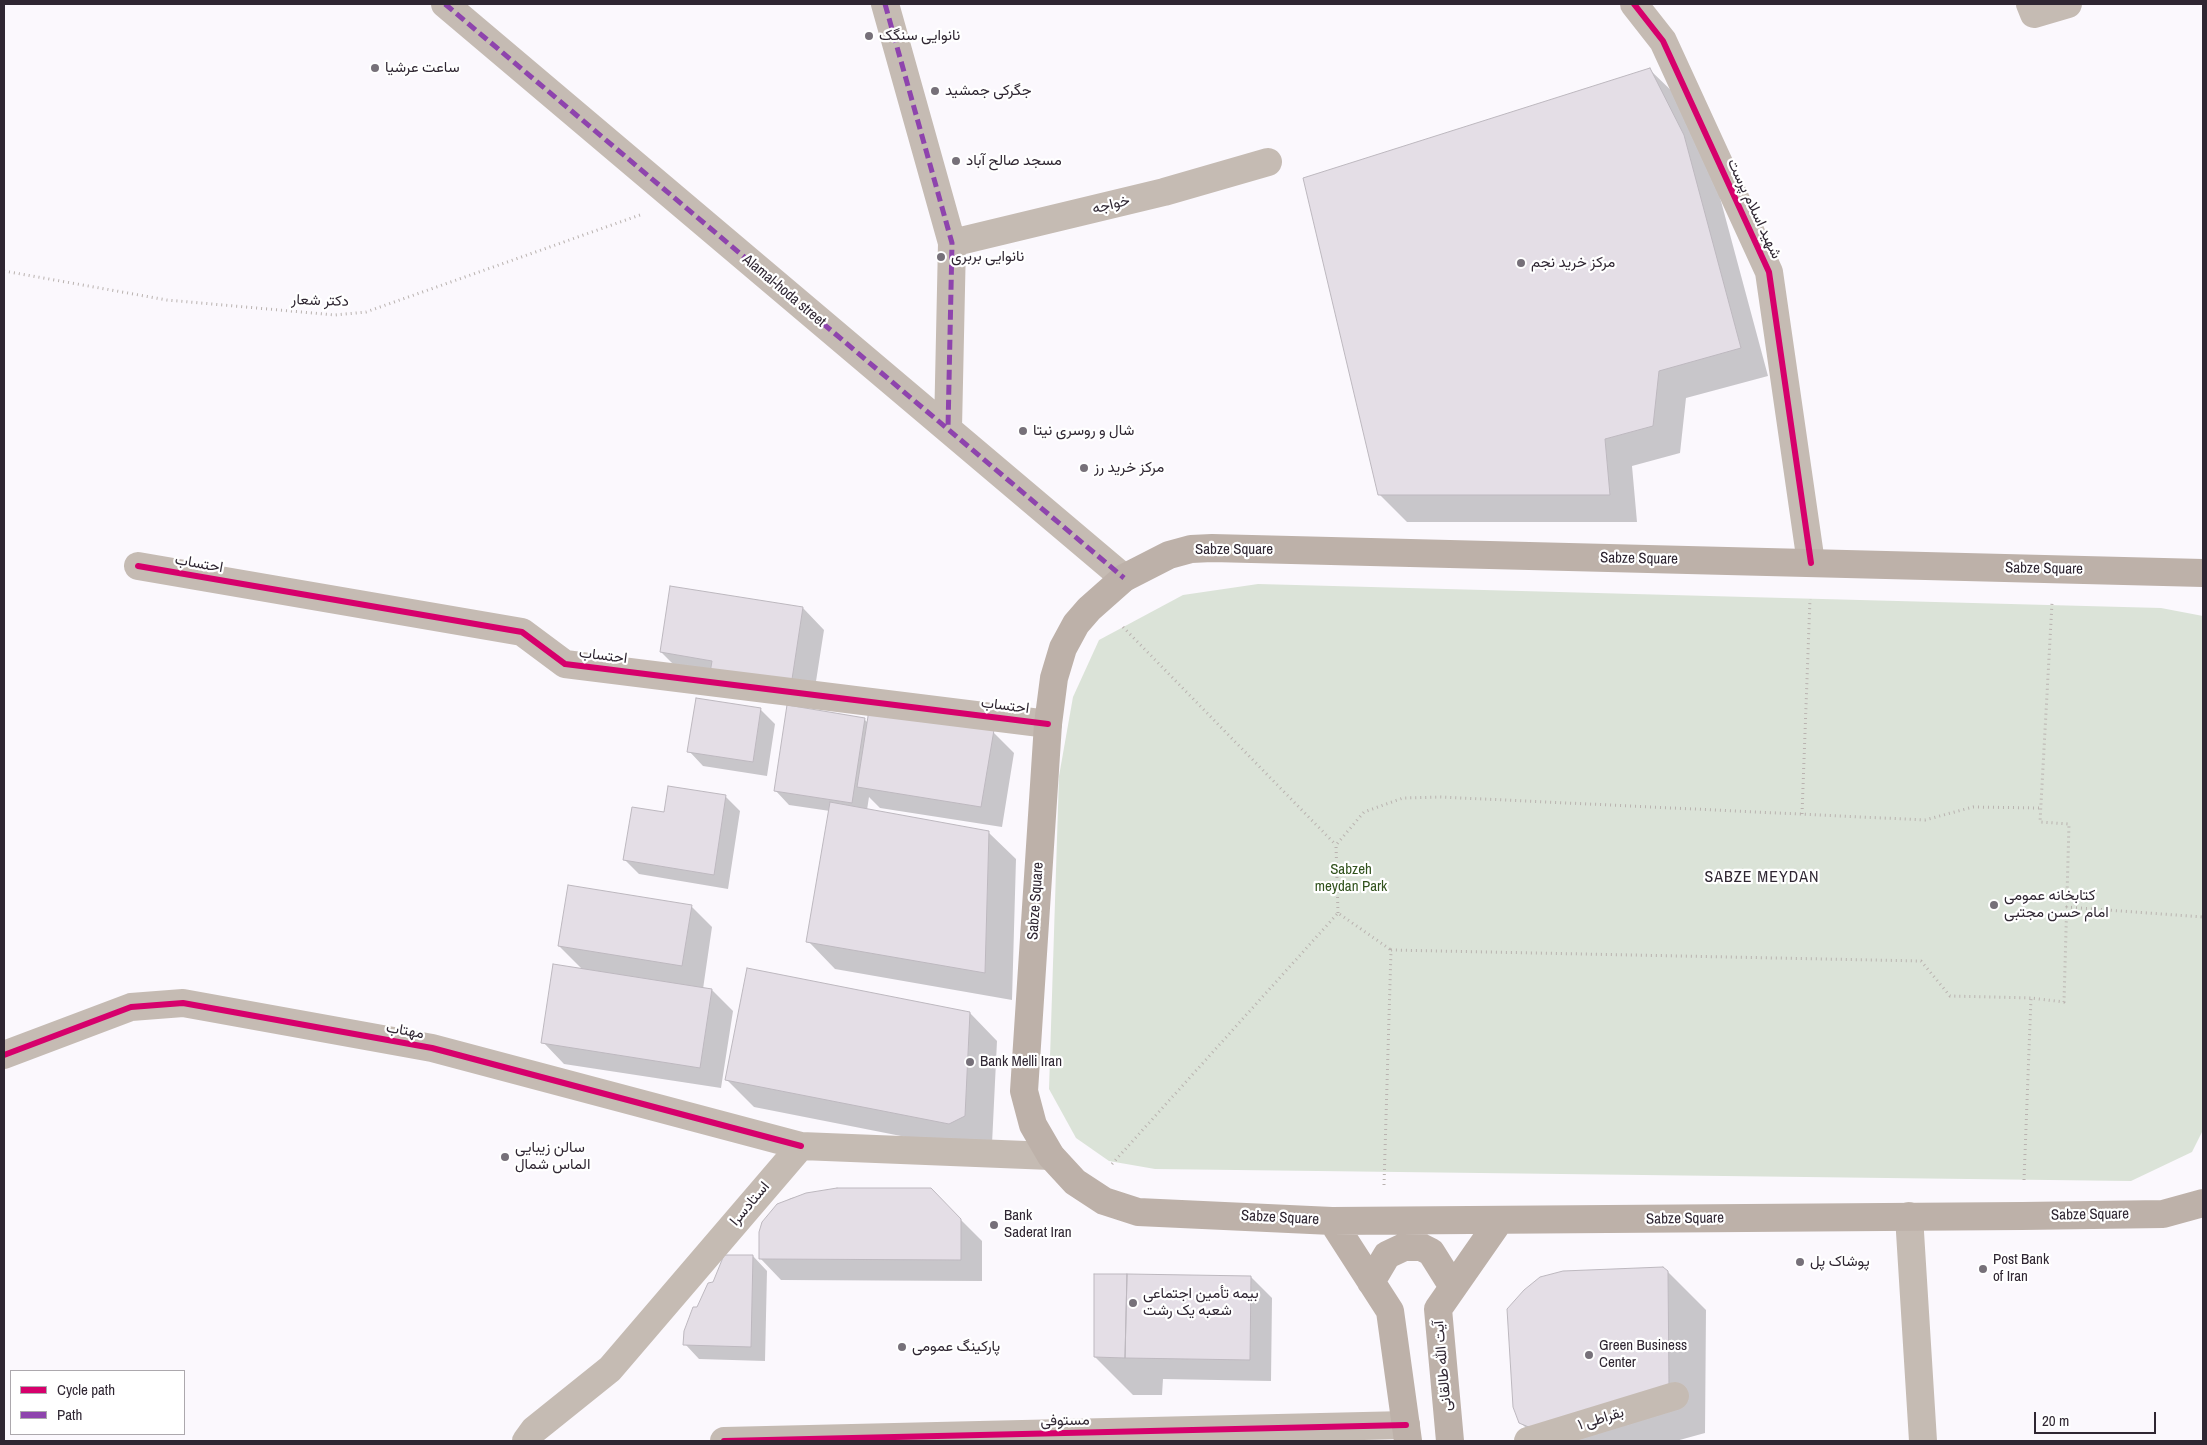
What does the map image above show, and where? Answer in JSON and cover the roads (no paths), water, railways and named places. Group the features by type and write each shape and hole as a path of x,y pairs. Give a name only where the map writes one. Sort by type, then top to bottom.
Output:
{"main road":[{"name":"Sabze Square","path":"2203,573 1212,548 1191,549 1169,555 1124,578 1076,624 1063,648 1054,678 1048,724 1024,1091 1033,1125 1051,1156 1075,1182 1104,1201 1138,1212 1332,1221 2022,1216 2163,1214 2203,1203"},
{"name":"آیت الله طالقانی","path":"1450,1441 1438,1310 1500,1220"},
{"path":"1332,1221 1390,1311 1407,1433"},
{"path":"1372,1282 1387,1255 1404,1247 1420,1247 1431,1252 1453,1287"}],"street":[{"name":"Alamal-hoda street","path":"445,4 1124,578"},
{"path":"885,4 952,243 948,428"},
{"name":"شهید اسلام پرست","path":"1634,4 1664,42 1769,272 1811,563"},
{"path":"2030,4 2034,14 2068,4"},
{"name":"خواجه","path":"952,243 1164,192 1268,162"},
{"name":"احتساب","path":"138,566 522,632 565,664 1048,724"},
{"name":"مهتاب","path":"4,1055 131,1007 183,1003 432,1048 800,1146"},
{"path":"800,1146 1051,1156"},
{"name":"استادسرا","path":"526,1441 534,1430 610,1369 800,1146"},
{"path":"1909,1216 1923,1441"},
{"name":"بقراطی ۱","path":"1528,1441 1675,1396"},
{"name":"مستوفی","path":"724,1441 1407,1433"}],"place":[{"name":"نانوایی سنگک","path":"869,36"},
{"name":"ساعت عرشیا","path":"375,68"},
{"name":"جگرکی جمشید","path":"935,91"},
{"name":"مسجد صالح آباد","path":"956,161"},
{"name":"نانوایی بربری","path":"941,257"},
{"name":"مرکز خرید نجم","path":"1521,263"},
{"name":"شال و روسری نیتا","path":"1023,431"},
{"name":"مرکز خرید رز","path":"1084,468"},
{"name":"کتابخانه عمومی امام حسن مجتبی","path":"1994,905"},
{"name":"Bank Melli Iran","path":"970,1062"},
{"name":"سالن زیبایی الماس شمال","path":"505,1157"},
{"name":"Bank Saderat Iran","path":"994,1225"},
{"name":"پوشاک پل","path":"1800,1262"},
{"name":"Post Bank of Iran","path":"1983,1269"},
{"name":"بیمه تأمین اجتماعی شعبه یک رشت","path":"1133,1303"},
{"name":"پارکینگ عمومی","path":"902,1347"},
{"name":"Green Business Center","path":"1589,1355"}],"district":[{"name":"SABZE MEYDAN","path":"1762,878"}],"park label":[{"name":"Sabzeh meydan Park","path":"1351,878"}]}
